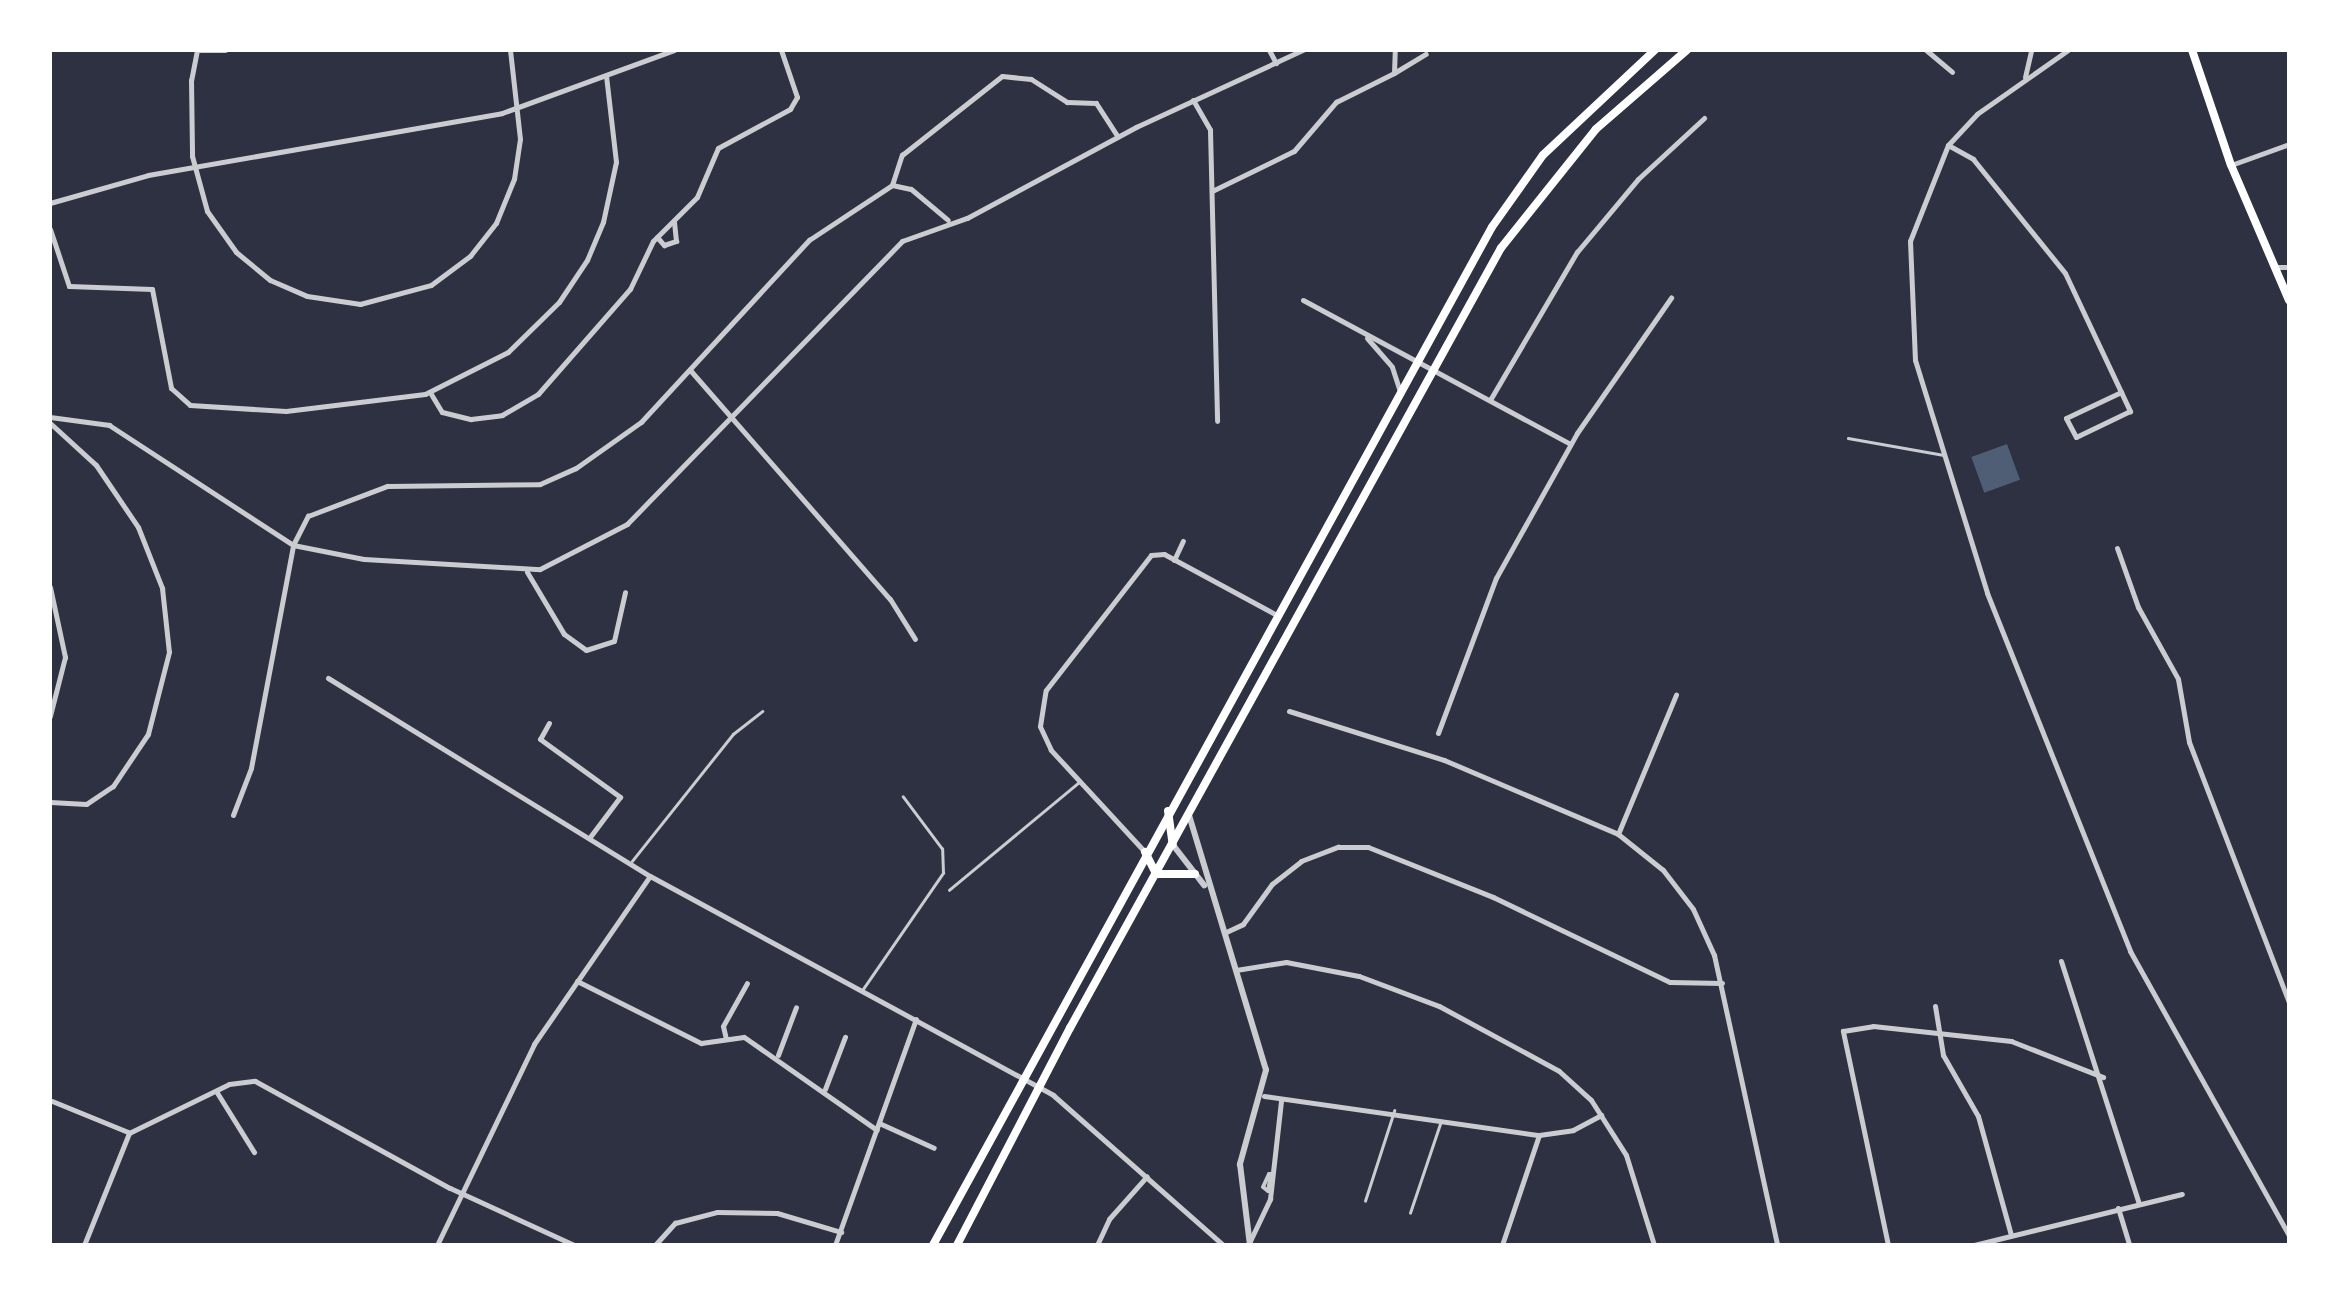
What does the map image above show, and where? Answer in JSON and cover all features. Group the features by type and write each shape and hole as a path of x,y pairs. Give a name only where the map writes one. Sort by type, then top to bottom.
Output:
{"main road":[{"path":"933,1245 1168,811 1513,194 1579,117 1655,50"},
{"path":"957,1245 1038,1086 1433,372 1536,196 1612,112 1687,50"},
{"path":"2192,50 2231,164 2289,300"},
{"path":"1168,811 1172,845"},
{"path":"1146,852 1156,874"},
{"path":"1156,874 1196,874"}],"street":[{"path":"224,50 196,50 190,102 194,168 216,225 258,272 320,300 388,300 446,276 488,234 514,179 520,108 510,50"},
{"path":"50,203 194,168 520,108 674,50"},
{"path":"430,392 442,412 460,419 492,418 530,400 614,311 657,237 697,197 718,148 779,120 798,98 781,50"},
{"path":"1269,50 1276,62"},
{"path":"50,420 109,424 293,545 364,559 527,572 621,529 735,415 880,259 948,220 966,218 1118,137 1303,50"},
{"path":"1394,73 1395,50"},
{"path":"1926,50 1952,72"},
{"path":"2025,78 2031,50"},
{"path":"2068,50 1961,127 1948,145 1914,226 1908,272 1914,360 2001,630 2130,951 2289,1236"},
{"path":"1212,191 1283,158 1336,102 1426,54"},
{"path":"233,815 252,768 293,545 308,516 377,488 560,478 633,429 808,240 892,185 902,155 1014,74 1067,102 1096,102 1118,137"},
{"path":"50,230 69,286 152,289 171,388 190,405 333,409 430,392 476,372 528,335 586,260 616,162 606,76"},
{"path":"1194,100 1210,130 1217,421"},
{"path":"1490,400 1577,252 1638,179 1704,118"},
{"path":"2231,164 2289,144"},
{"path":"1948,145 1973,159 2066,273 2130,410 2076,437 2066,418 2121,392"},
{"path":"892,185 910,189 948,220"},
{"path":"657,237 664,246 676,242 674,220"},
{"path":"2275,268 2289,266"},
{"path":"1438,733 1496,578 1570,444 1671,298"},
{"path":"1303,300 1570,444"},
{"path":"1365,336 1392,367 1400,392"},
{"path":"690,370 735,415 890,599 915,639"},
{"path":"50,420 96,464 138,527 162,588 169,652 148,734 113,786 86,804 50,802"},
{"path":"1174,560 1183,540"},
{"path":"2118,548 2134,597 2178,680 2190,742 2289,1002"},
{"path":"1146,852 1078,784 1045,739 1042,700 1136,571 1152,555 1174,560 1278,615"},
{"path":"527,572 564,634 586,650 614,641 625,592"},
{"path":"50,587 65,657 50,716"},
{"path":"328,678 650,876 1038,1086 1223,1245"},
{"path":"1618,834 1676,695"},
{"path":"1289,711 1434,756 1618,834 1684,895 1709,940 1722,983 1777,1245"},
{"path":"549,724 540,739 620,798 590,836"},
{"path":"1190,815 1208,890 1263,1055 1264,1096 1241,1155 1250,1243"},
{"path":"1172,845 1208,890"},
{"path":"1224,933 1243,924 1272,884 1300,861 1338,847 1368,847 1493,897 1670,982 1722,983"},
{"path":"437,1245 522,1067 650,876"},
{"path":"2061,961 2103,1077 2139,1204"},
{"path":"1236,970 1286,962 1400,990 1548,1064 1579,1086 1634,1168 1654,1245"},
{"path":"577,981 701,1044 744,1037 778,1056 878,1127 934,1148"},
{"path":"726,1039 723,1026 747,983"},
{"path":"1935,1006 1938,1034 1978,1116 2011,1235"},
{"path":"778,1056 796,1007"},
{"path":"835,1245 916,1019"},
{"path":"1888,1245 1842,1031 1873,1026 2028,1046 2080,1073 2103,1077"},
{"path":"825,1089 844,1037"},
{"path":"84,1245 129,1132 238,1082 264,1084 463,1194 574,1245"},
{"path":"60,1090 51,1103 129,1132"},
{"path":"216,1090 254,1152"},
{"path":"1264,1096 1394,1111 1539,1135 1573,1130 1600,1114"},
{"path":"1250,1243 1270,1200 1282,1101"},
{"path":"1502,1245 1539,1135"},
{"path":"1097,1245 1109,1220 1147,1176"},
{"path":"1974,1245 2182,1194"},
{"path":"2118,1208 2128,1245"},
{"path":"655,1245 675,1224 717,1212 778,1213 842,1232"}],"lane":[{"path":"1848,438 1943,455"},
{"path":"632,862 733,734 762,711"},
{"path":"949,890 1078,784"},
{"path":"863,989 943,874 942,849 903,797"},
{"path":"1365,1201 1394,1111"},
{"path":"1410,1214 1442,1120"}],"water":[{"path":"2007,444 2020,480 1984,493 1971,457"}]}
